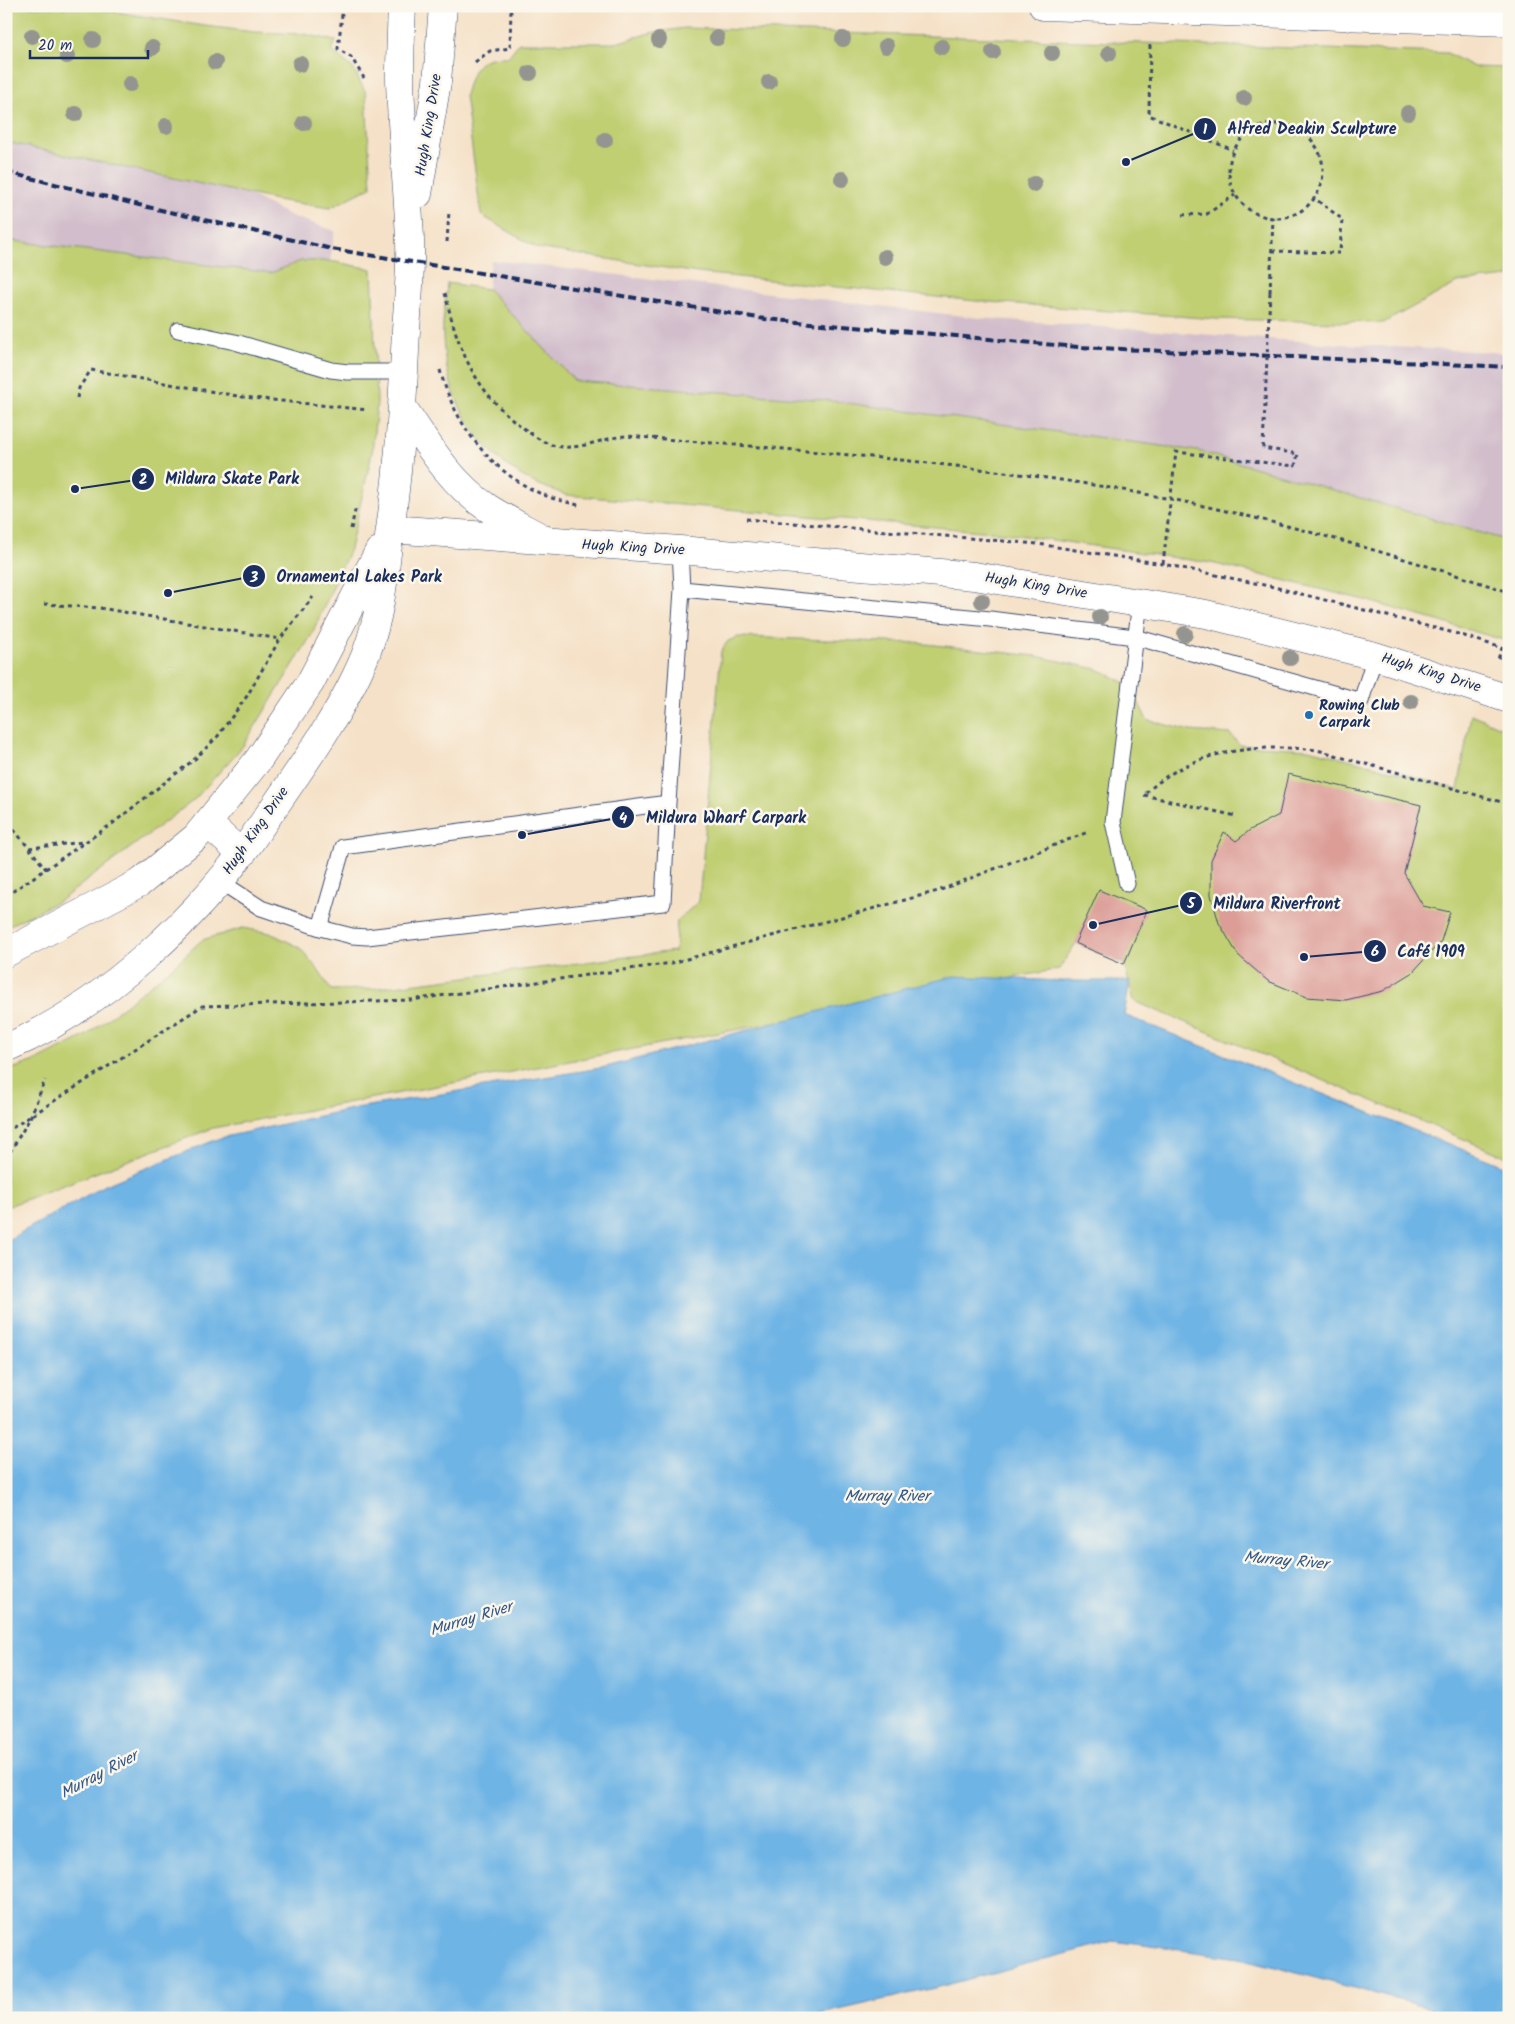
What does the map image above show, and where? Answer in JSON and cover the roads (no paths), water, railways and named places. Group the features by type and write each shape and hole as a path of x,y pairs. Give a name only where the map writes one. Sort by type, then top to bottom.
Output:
{"main road":[{"name":"Hugh King Drive","path":"6,1048 51,1026 114,983 186,918 221,882 242,854 321,736 366,654 375,620 390,530 398,474 404,408 410,243 400,79 402,6"},
{"name":"Hugh King Drive","path":"410,243 437,82 443,6"},
{"path":"1043,6 1154,11 1209,9 1456,13 1509,22"},
{"name":"Hugh King Drive","path":"404,408 428,445 460,485 486,507 550,542"},
{"name":"Hugh King Drive","path":"390,530 680,550 974,576 1206,614 1376,656 1497,694"},
{"name":"Hugh King Drive","path":"6,953 141,882 176,854 208,823 259,759 310,683 390,530"},
{"path":"208,823 242,854"}],"lane":[{"path":"178,330 235,342 331,370 348,372 404,372"},
{"path":"221,882 260,908 320,928 367,938 663,903 682,589 680,550"},
{"path":"682,589 990,618 1135,638 1361,701 1376,656"},
{"path":"1127,884 1113,822 1140,602"},
{"path":"320,928 343,847 668,803"}],"water":[{"name":"Murray River","path":"954,976 1061,981 1130,981 1124,1015 1509,1168 1509,2018 1433,2009 1240,1958 1113,1941 939,1987 804,2018 6,2018 6,1241 105,1185 220,1138 356,1108 606,1067"}],"railway":[{"path":"6,172 139,205 332,249 765,319 1078,347 1509,367"}],"place":[{"name":"Alfred Deakin Sculpture","path":"1126,162"},
{"name":"Mildura Skate Park","path":"75,489"},
{"name":"Ornamental Lakes Park","path":"168,593"},
{"name":"Rowing Club Carpark","path":"1309,715"},
{"name":"Mildura Wharf Carpark","path":"522,835"},
{"name":"Mildura Riverfront","path":"1093,925"},
{"name":"Café 1909","path":"1304,957"}]}
